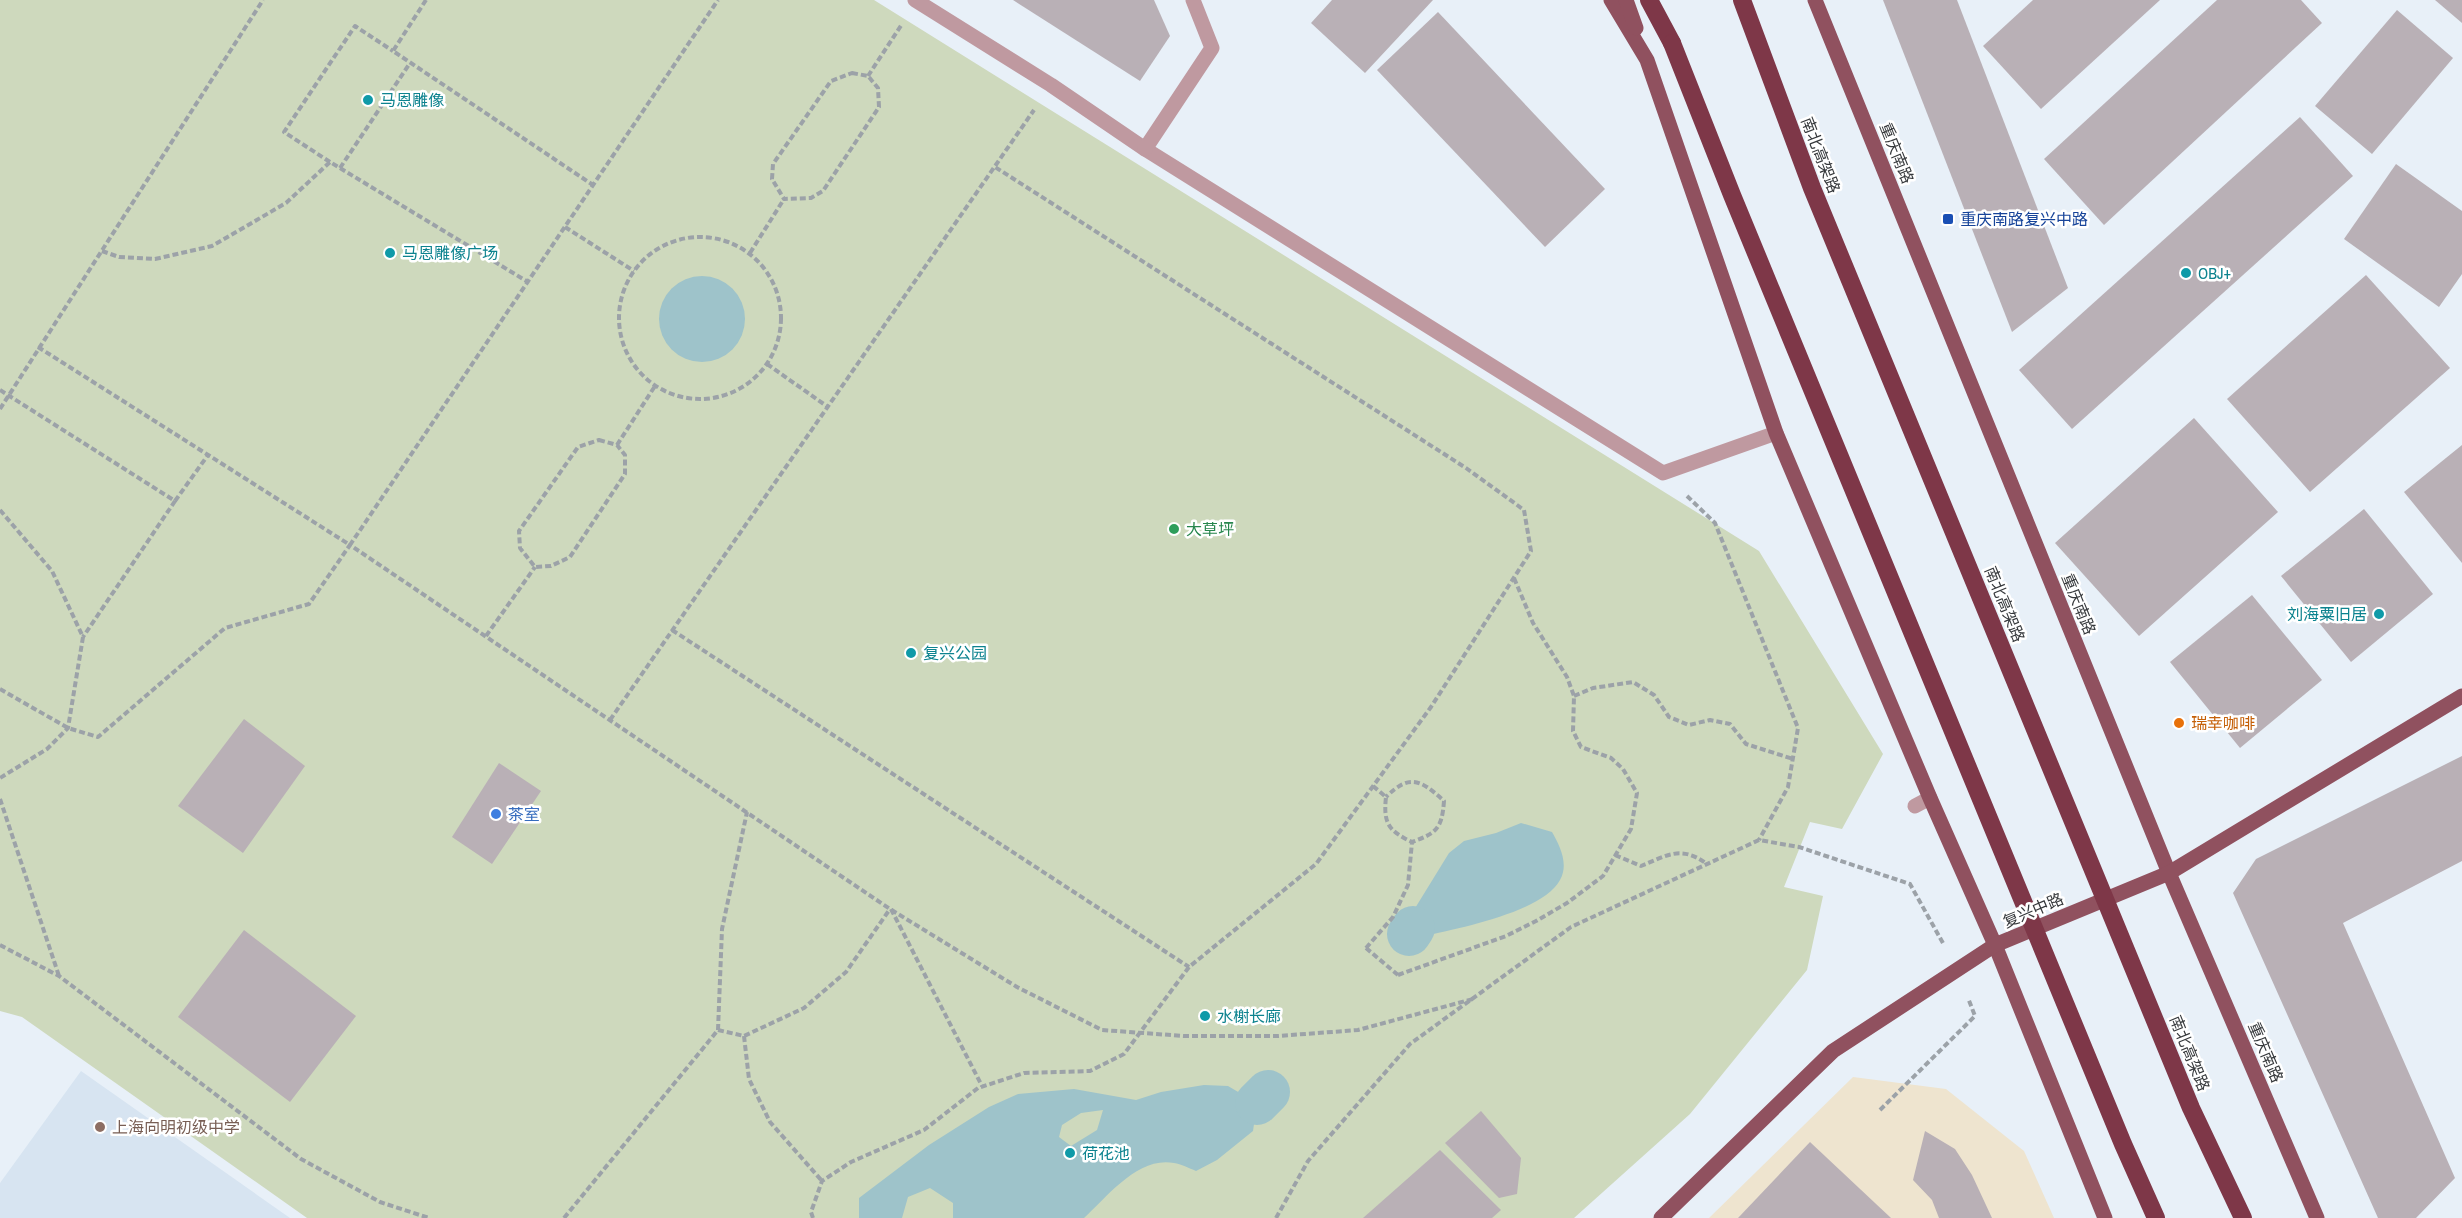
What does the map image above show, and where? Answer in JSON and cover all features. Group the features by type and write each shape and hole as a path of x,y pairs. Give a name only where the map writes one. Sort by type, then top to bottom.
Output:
{"highway":[{"path":"1649,0 1672,43"},
{"path":"1656,0 1814,394 2118,1133 2156,1218"},
{"name":"南北高架路","path":"1742,0 1816,199 2187,1097 2243,1218"}],"main road":[{"path":"1611,0 1647,60"},
{"path":"1626,0 1776,433 1930,798 1995,945 2104,1218"},
{"name":"重庆南路","path":"1815,0 2169,873 2317,1218"},
{"name":"复兴中路","path":"1661,1218 1833,1051 1995,945 2169,873 2462,696"}],"street":[{"path":"1145,149 1212,48 1193,0"},
{"path":"916,1 1051,84 1145,149 1663,473 1776,433"},
{"path":"1915,806 1930,798"}],"path":[{"path":"0,409 263,0"},
{"path":"393,51 426,0"},
{"path":"0,689 68,728 98,737 225,628 309,604 718,0"},
{"path":"868,76 916,1"},
{"path":"528,282 284,132 356,26 593,185"},
{"path":"340,168 410,63"},
{"path":"852,73 868,76 878,88 879,107 823,191 811,198 784,199 772,179 773,164 831,81 852,73"},
{"path":"609,720 1051,84"},
{"path":"102,250 119,256 155,260 212,246 286,203 330,162"},
{"path":"813,1218 811,1212 822,1181 851,1162 924,1130 982,1086 1024,1073 1090,1071 1124,1054 1142,1033 1189,967 1316,864 1431,707 1530,551 1524,510 1466,468 995,167"},
{"path":"750,253 784,199"},
{"path":"565,227 634,271"},
{"path":"701,236 727,241 750,253 767,271 778,293 782,318 778,342 767,364 749,382 719,396 703,399 678,396 655,386 636,368 623,346 619,320 622,294 634,271 652,252 684,239 701,236"},
{"path":"39,347 350,545 891,909 1017,987 1102,1030 1184,1036 1278,1036 1358,1030 1473,999"},
{"path":"767,364 828,407"},
{"path":"617,445 655,386"},
{"path":"0,390 175,501"},
{"path":"599,440 617,445 625,455 626,474 570,557 551,566 535,567 520,548 519,531 578,447 599,440"},
{"path":"0,778 47,749 68,728 83,637 208,455"},
{"path":"1663,473 1715,524 1798,728 1788,787 1759,840"},
{"path":"0,510 52,571 83,637"},
{"path":"486,636 535,567"},
{"path":"1412,842 1408,885 1393,917 1366,948 1398,975 1506,936 1567,903 1603,876 1631,829 1637,793 1623,769 1611,758 1581,747 1573,732 1574,696 1567,677 1533,623 1514,578"},
{"path":"672,630 1189,967"},
{"path":"1574,696 1593,688 1634,682 1654,695 1669,717 1689,725 1710,720 1730,724 1746,744 1793,759"},
{"path":"1413,780 1428,786 1444,801 1443,820 1431,835 1412,842 1394,833 1384,815 1386,797 1398,785 1413,780"},
{"path":"1373,786 1386,797"},
{"path":"0,799 59,976"},
{"path":"564,1218 718,1030 722,929 747,812"},
{"path":"1276,1218 1308,1161 1410,1044 1571,927 1759,840 1799,847"},
{"path":"1615,855 1641,866 1674,852 1693,854 1707,864"},
{"path":"718,1030 744,1036 804,1008 846,972 891,909"},
{"path":"891,909 982,1086"},
{"path":"0,945 59,976 301,1159 380,1202 429,1218"},
{"path":"744,1036 749,1079 770,1122 822,1181"}],"shaded area":[{"path":"702,276 726,283 738,295 745,319 738,343 726,355 702,362 678,355 666,343 659,319 666,295 678,283"},
{"path":"1521,823 1552,832 1558,843 1564,868 1560,880 1551,891 1519,910 1478,923 1425,936 1413,928 1409,918 1449,853 1464,841 1496,833"},
{"name":"上海向明初级中学","path":"81,1071 290,1218 0,1218 0,1183"},
{"path":"1853,1077 1946,1089 2024,1151 2054,1218 1709,1218"},
{"name":"荷花池","path":"1204,1085 1228,1086 1257,1103 1253,1131 1217,1160 1196,1171 1185,1166 1161,1162 1136,1172 1124,1180 1084,1218 953,1218 953,1203 930,1188 908,1197 902,1218 859,1218 859,1198 929,1145 989,1107 1018,1094 1074,1089 1136,1100 1161,1092","holes":["1103,1110 1097,1130 1071,1146 1059,1137 1062,1125 1081,1113"]}],"green space":[{"name":"复兴公园","path":"0,0 874,0 1759,551 1883,754 1842,829 1810,822 1784,887 1823,896 1807,970 1690,1114 1574,1218 307,1218 22,1017 0,1011"}],"building":[{"path":"1013,0 1154,0 1170,36 1140,81"},
{"path":"1332,0 1433,0 1365,73 1311,23"},
{"path":"1883,0 1957,0 2068,288 2012,332"},
{"path":"2033,0 2160,0 2041,109 1983,46"},
{"path":"2217,0 2301,0 2322,23 2104,225 2044,159"},
{"path":"2435,0 2462,0 2462,23"},
{"path":"2397,10 2453,58 2372,154 2315,106"},
{"path":"1438,12 1605,189 1545,247 1377,70"},
{"name":"OBJ+","path":"2300,117 2353,176 2072,429 2019,370"},
{"path":"2396,164 2462,211 2462,274 2439,307 2344,239"},
{"path":"2366,275 2450,368 2310,492 2227,399"},
{"path":"2194,418 2278,512 2139,636 2055,543"},
{"path":"2462,445 2462,563 2404,492"},
{"name":"刘海粟旧居","path":"2364,509 2433,594 2351,662 2281,576"},
{"path":"2252,595 2322,680 2240,748 2170,662"},
{"path":"244,719 305,766 243,853 178,806"},
{"path":"2462,756 2462,861 2343,923 2455,1178 2416,1218 2378,1218 2233,893 2256,859"},
{"name":"茶室","path":"499,763 541,791 492,864 452,837"},
{"path":"244,930 356,1016 290,1102 178,1017"},
{"path":"1481,1111 1521,1158 1517,1194 1499,1198 1445,1143"},
{"path":"1925,1131 1955,1149 1972,1175 1992,1218 1939,1218 1932,1200 1913,1180"},
{"path":"1810,1142 1891,1218 1738,1218"},
{"path":"1440,1150 1501,1210 1492,1218 1363,1218"}],"waterway":[{"path":"1409,934 1413,928"},
{"path":"1257,1103 1268,1092"}],"place":[{"name":"马恩雕像","path":"368,100"},
{"name":"重庆南路复兴中路","path":"1948,219"},
{"name":"马恩雕像广场","path":"390,253"},
{"name":"OBJ+","path":"2186,273"},
{"name":"大草坪","path":"1174,529"},
{"name":"刘海粟旧居","path":"2379,614"},
{"name":"复兴公园","path":"911,653"},
{"name":"瑞幸咖啡","path":"2179,723"},
{"name":"茶室","path":"496,814"},
{"name":"水榭长廊","path":"1205,1016"},
{"name":"上海向明初级中学","path":"100,1127"},
{"name":"荷花池","path":"1070,1153"}]}
